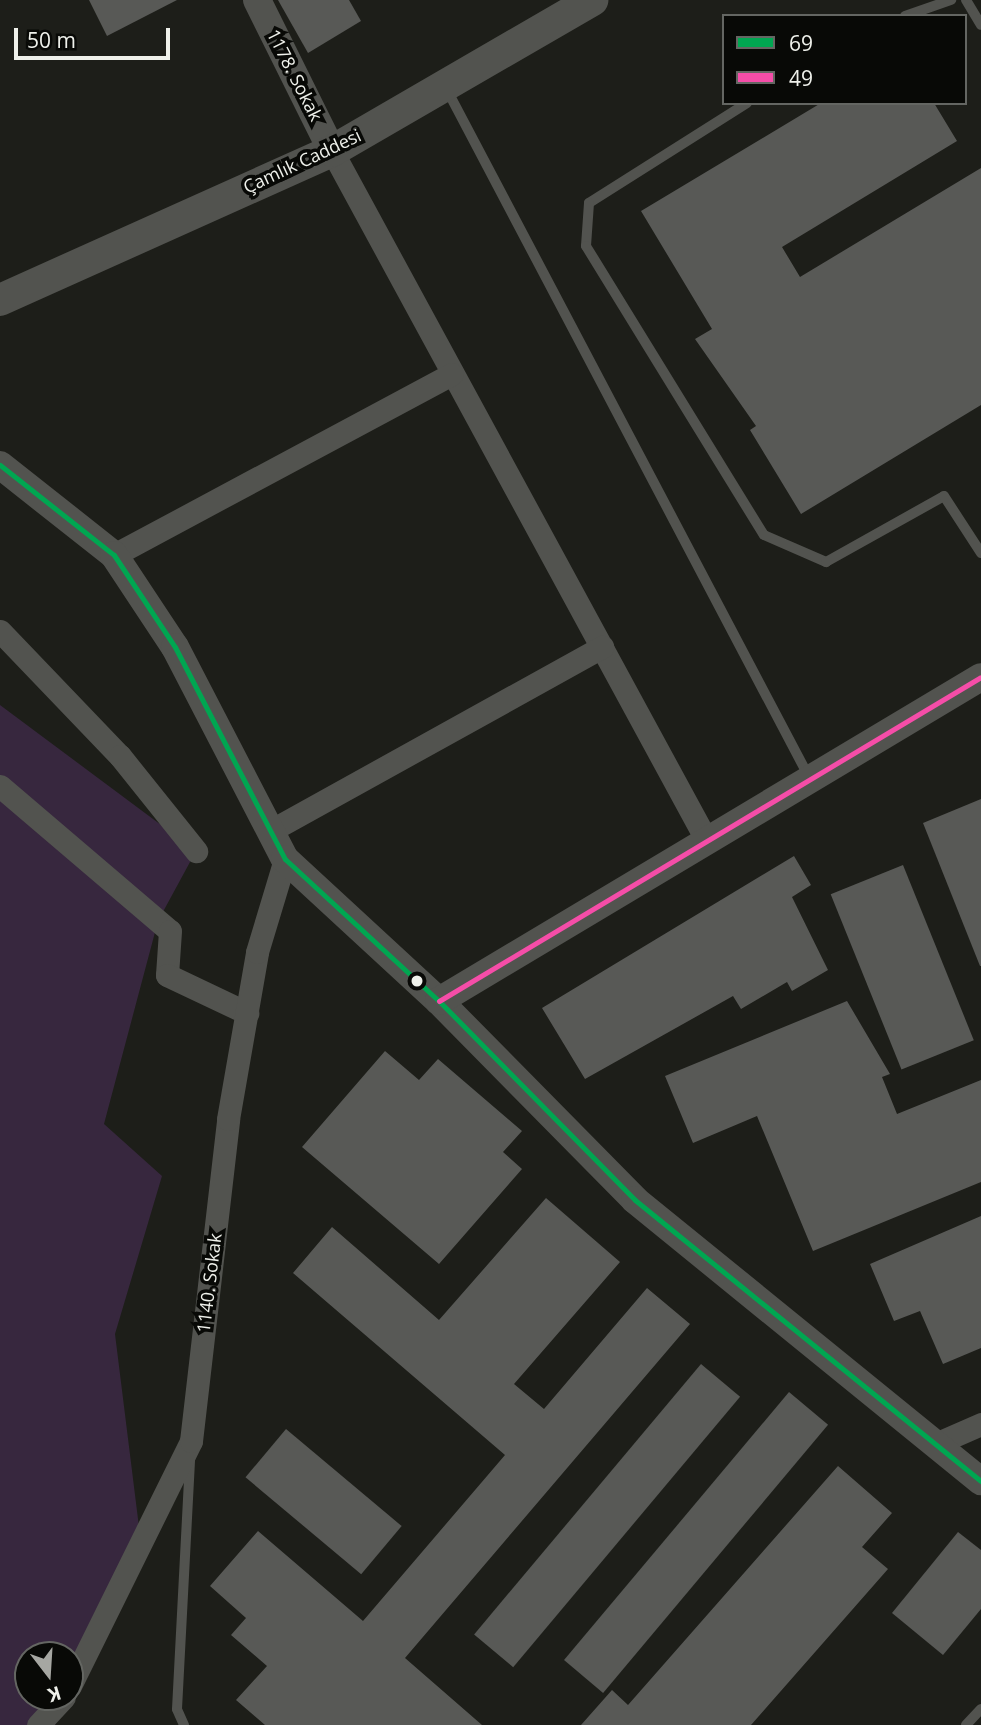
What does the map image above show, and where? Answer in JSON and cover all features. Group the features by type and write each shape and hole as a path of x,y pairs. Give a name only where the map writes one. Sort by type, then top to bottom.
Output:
{"main road":[{"name":"Çamlık Caddesi","path":"0,300 332,151 592,0"}],"street":[{"name":"1178. Sokak","path":"257,0 332,151"},
{"path":"332,151 707,841"},
{"path":"114,555 452,374"},
{"path":"0,466 114,555 175,647 285,859 439,1001 635,1200 940,1442 981,1481"},
{"path":"0,631 120,756 195,851"},
{"path":"270,831 602,647"},
{"path":"439,1001 981,677"},
{"path":"0,786 170,931 167,975 247,1013"},
{"name":"1140. Sokak","path":"84,1658 191,1441 247,1013 285,859"},
{"path":"940,1442 981,1424"},
{"path":"38,1725 52,1711"}],"lane":[{"path":"911,14 951,0"},
{"path":"966,0 981,25"},
{"path":"444,86 810,779"},
{"path":"744,105 589,203 586,246 764,536 827,562 944,496 981,553"},
{"path":"184,1725 177,1709 191,1441"},
{"path":"966,1725 981,1709"}],"shaded area":[{"path":"0,705 196,851 158,921 104,1124 162,1176 115,1334 140,1535 84,1661 84,1641 14,1641 14,1711 62,1711 55,1725 0,1725"}],"building":[{"path":"89,0 177,0 107,36"},
{"path":"278,0 349,0 361,21 308,53"},
{"path":"818,105 935,105 957,141 782,247 800,277 981,168 981,405 801,514 750,430 756,426 695,339 712,329 641,211"},
{"path":"981,799 981,966 980,966 923,823"},
{"path":"794,856 811,885 792,897 828,970 792,991 787,982 741,1009 733,996 585,1079 542,1008"},
{"path":"903,865 974,1040 901,1069 831,894"},
{"path":"847,1001 890,1074 882,1077 897,1114 981,1080 981,1182 813,1251 757,1116 693,1143 665,1076"},
{"path":"385,1051 419,1080 438,1059 522,1131 503,1152 522,1169 439,1264 302,1147"},
{"path":"546,1198 620,1262 514,1384 544,1409 647,1288 690,1324 405,1658 482,1725 265,1725 236,1700 267,1666 231,1635 246,1618 210,1586 258,1531 363,1621 505,1455 293,1273 332,1227 439,1320"},
{"path":"981,1216 981,1348 943,1364 920,1311 894,1321 870,1264"},
{"path":"701,1364 740,1397 513,1667 474,1634"},
{"path":"789,1392 828,1425 603,1693 564,1660"},
{"path":"286,1429 402,1526 361,1574 246,1477"},
{"path":"838,1466 892,1513 862,1547 888,1569 751,1725 581,1725 612,1690 628,1705"},
{"path":"958,1532 981,1550 981,1609 943,1655 892,1613"}],"transit line":[{"name":"69","path":"0,465 114,555 175,647 285,859 439,1001 635,1200 981,1481"},
{"name":"49","path":"439,1001 981,677"}]}
